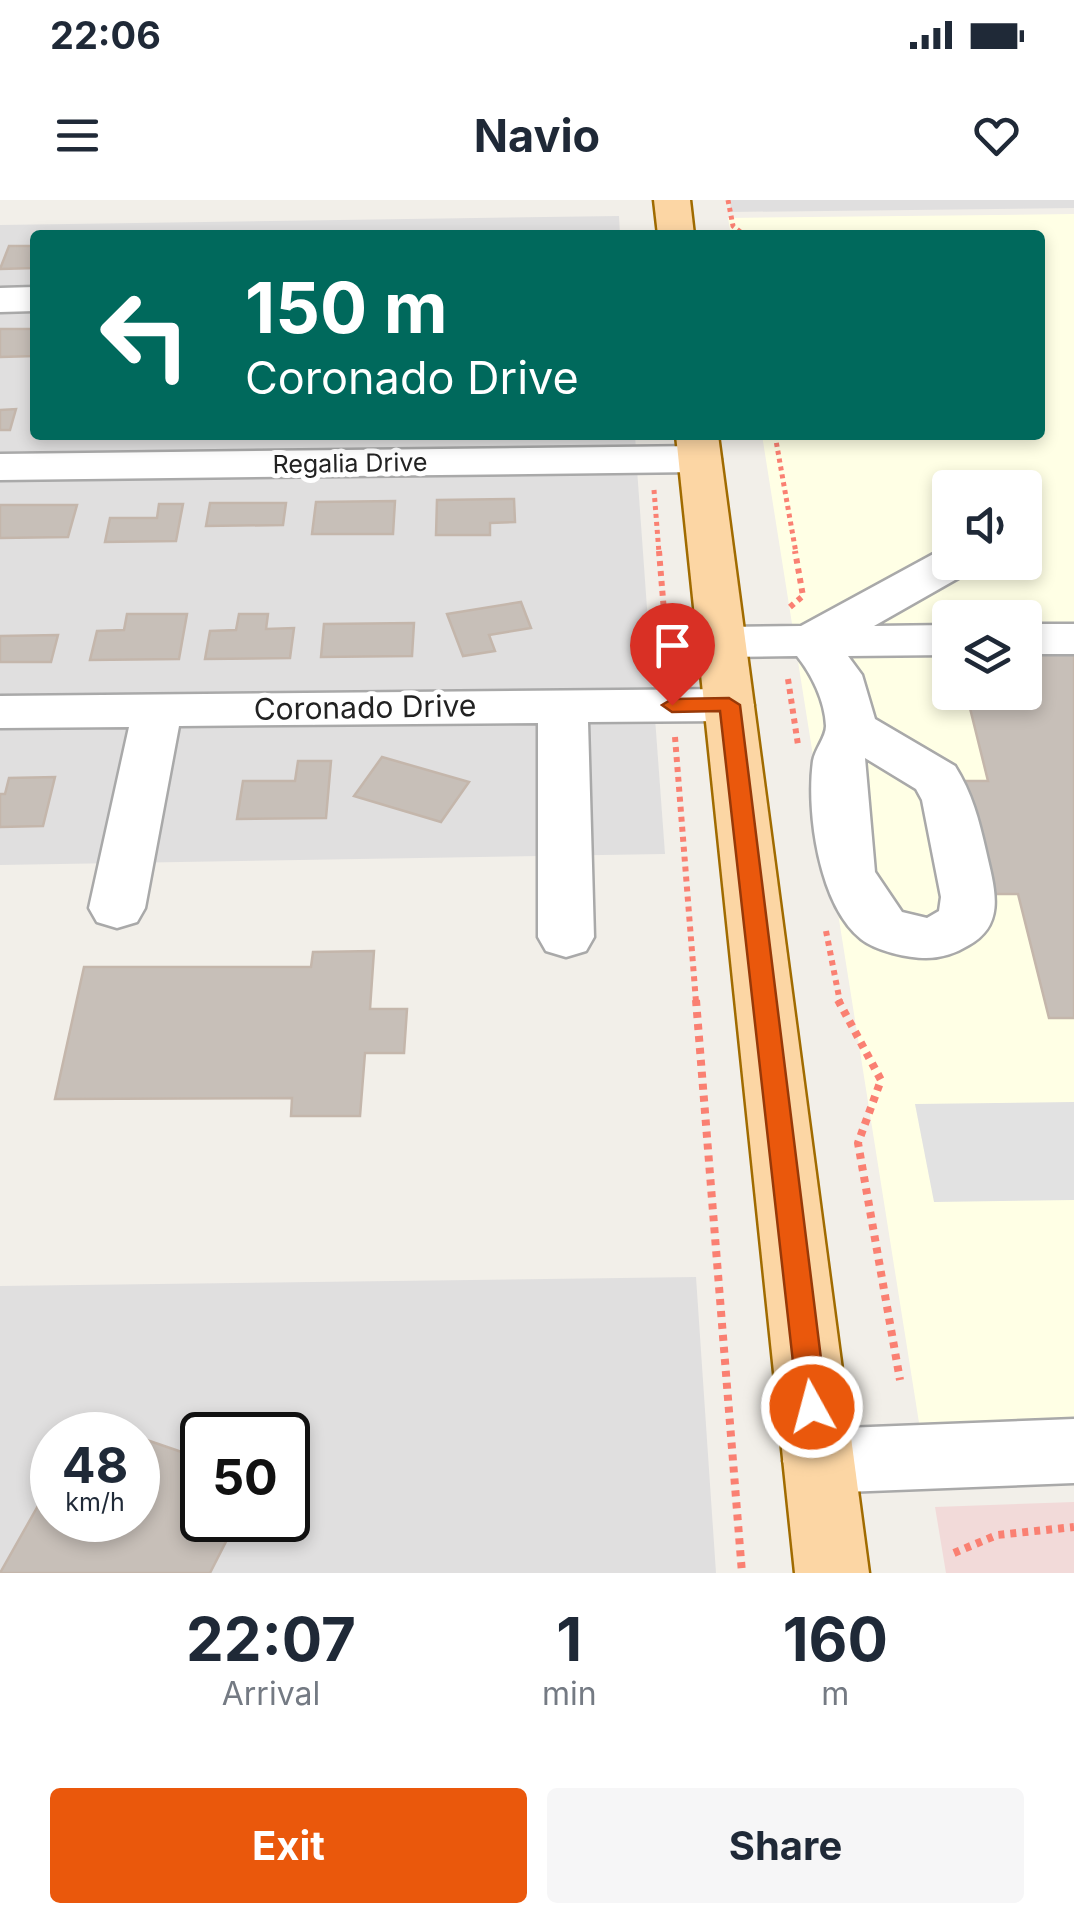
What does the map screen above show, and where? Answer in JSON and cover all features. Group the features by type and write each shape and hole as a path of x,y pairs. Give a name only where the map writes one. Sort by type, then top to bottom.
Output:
{"main road":[{"path":"672,200 675,230"},
{"path":"683,458 721,642 832,1573"}],"street":[{"path":"0,300 30,299"},
{"name":"Regalia Drive","path":"0,467 683,458"},
{"path":"792,638 932,572"},
{"path":"792,638 836,675 852,728"},
{"path":"721,642 792,638 932,640"},
{"path":"1042,639 1074,639"},
{"name":"Coronado Drive","path":"0,712 729,705"},
{"path":"563,706 566,937"},
{"path":"117,908 157,711"},
{"path":"819,1460 1074,1451"}],"path":[{"path":"728,200 733,226 738,230"},
{"path":"776,440 803,596 792,638 800,757"},
{"path":"669,678 683,458"},
{"path":"674,722 742,1573"},
{"path":"824,914 835,993 881,1080 858,1144 900,1380"},
{"path":"954,1553 973,1540 1022,1530 1074,1527"}],"shaded area":[{"path":"730,200 1074,200 1074,208 731,212"},
{"path":"1074,214 1074,1469 927,1473 763,440 1045,440 1045,230 730,230 728,218"},
{"path":"619,216 620,230 30,230 30,292 0,292 0,225"},
{"path":"0,307 30,307 30,440 635,440 636,450 0,457"},
{"path":"637,469 653,692 0,699 0,476"},
{"path":"655,718 665,854 0,865 0,725"},
{"path":"1074,1102 1074,1200 934,1202 915,1104"},
{"path":"696,1277 716,1573 0,1573 0,1286"},
{"path":"1074,1502 1074,1573 946,1573 935,1507"}],"building":[{"path":"9,246 30,246 30,268 0,269"},
{"path":"0,329 30,329 30,356 0,357"},
{"path":"16,409 10,430 0,430 0,410"},
{"path":"514,499 515,522 490,523 490,535 436,535 437,500"},
{"path":"395,501 393,534 312,534 316,502"},
{"path":"210,503 286,503 283,525 206,526"},
{"path":"159,504 183,504 176,541 105,542 110,518 157,518"},
{"path":"0,505 77,505 68,537 0,538"},
{"path":"521,602 531,628 489,635 495,651 463,656 447,614"},
{"path":"127,614 187,614 179,659 90,660 97,631 124,630"},
{"path":"239,614 268,614 266,629 294,628 290,658 205,659 210,631 236,630"},
{"path":"414,623 412,656 321,657 324,624"},
{"path":"58,635 51,662 0,662 0,636"},
{"path":"1042,652 1074,652 1074,1018 1049,1018 1018,894 989,894 963,781 988,781 970,710 1042,710"},
{"path":"382,757 469,782 441,822 354,796"},
{"path":"298,761 331,761 326,818 237,819 243,781 295,781"},
{"path":"55,777 43,826 0,827 0,794 5,794 9,778"},
{"path":"374,951 370,1009 407,1009 404,1053 365,1053 360,1116 291,1116 292,1098 55,1099 84,967 311,967 313,952"},
{"path":"160,1445 180,1451 180,1542 226,1542 210,1573 0,1573 30,1520 30,1542 160,1542"}],"route":[{"path":"672,705 729,705 812,1407"}]}
